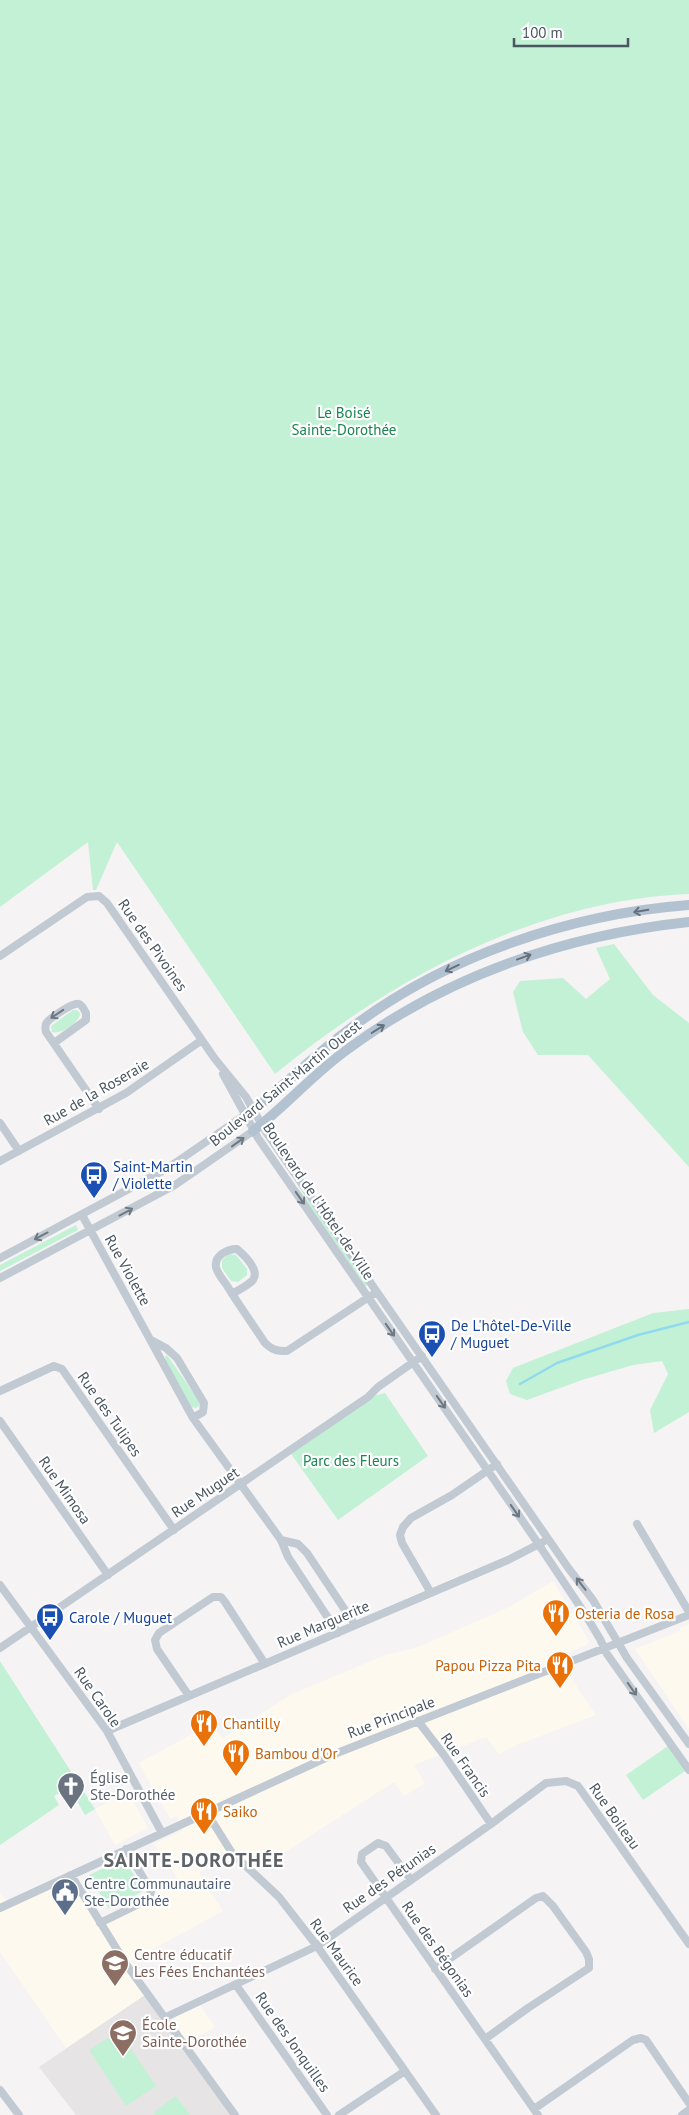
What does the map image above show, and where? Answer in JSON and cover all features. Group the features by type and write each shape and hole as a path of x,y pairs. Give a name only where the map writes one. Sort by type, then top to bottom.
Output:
{"main road":[{"name":"Boulevard Saint-Martin Ouest","path":"249,1112 357,1023 394,999 445,971 516,942 561,928 632,912 689,905"},
{"name":"Boulevard Saint-Martin Ouest","path":"258,1128 350,1047 414,1007 451,987 516,960 577,941 640,928 689,922"}],"street":[{"name":"Rue des Pivoines","path":"0,956 84,899 90,896 99,896 108,902 215,1059"},
{"path":"54,1043 86,1020 86,1012 80,1005 76,1003 70,1005 47,1021 45,1029 54,1043 98,1109"},
{"name":"Rue de la Roseraie","path":"0,1161 98,1109 160,1071 202,1040"},
{"name":"Boulevard de l'Hôtel-de-Ville","path":"215,1059 242,1091 249,1112 258,1128 368,1297 488,1470 585,1614 646,1710 689,1770"},
{"name":"Boulevard Saint-Martin Ouest","path":"0,1258 174,1164 249,1112"},
{"path":"0,1123 19,1151"},
{"name":"Boulevard de l'Hôtel-de-Ville","path":"258,1128 377,1291 596,1604 618,1643 689,1744"},
{"name":"Boulevard Saint-Martin Ouest","path":"0,1278 175,1185 258,1128"},
{"name":"Rue Violette","path":"82,1214 193,1418 281,1540 288,1557 338,1633"},
{"path":"232,1294 253,1280 255,1275 254,1270 237,1249 230,1249 218,1256 216,1268 232,1294 265,1343 272,1350 287,1351 377,1291"},
{"name":"Rue Violette","path":"150,1339 166,1348 177,1358 204,1402 203,1412 193,1418"},
{"name":"Rue Muguet","path":"0,1648 368,1398 378,1387 422,1356"},
{"name":"Rue des Tulipes","path":"0,1391 54,1366 62,1369 174,1530"},
{"name":"Rue Mimosa","path":"0,1421 108,1575"},
{"path":"431,1593 402,1543 400,1535 403,1527 411,1518 497,1464"},
{"path":"637,1524 689,1613"},
{"name":"Rue Marguerite","path":"106,1731 516,1557 548,1538"},
{"path":"281,1540 298,1544 307,1553 355,1625"},
{"name":"Rue Carole","path":"0,1584 106,1731 162,1833"},
{"path":"188,1696 157,1649 155,1640 159,1633 213,1597 221,1597 225,1602 265,1664"},
{"name":"Rue Principale","path":"0,1908 332,1755 618,1643 689,1613"},
{"path":"646,1710 659,1702"},
{"name":"Rue Francis","path":"418,1721 491,1824"},
{"path":"664,1733 676,1724"},
{"name":"Rue Boileau","path":"491,1824 546,1783 566,1781 578,1786 689,1944"},
{"name":"Rue Maurice","path":"207,1813 232,1852 279,1897 318,1946 436,2115"},
{"name":"Rue des Pétunias","path":"166,2017 318,1946 491,1824"},
{"name":"Rue des Bégonias","path":"412,1880 386,1846 378,1843 362,1854 360,1862 536,2112"},
{"path":"100,1923 149,1899 151,1891 126,1849"},
{"path":"71,1875 100,1923 235,2115"},
{"path":"435,1969 536,1898 543,1896 553,1906 586,1952 589,1959 589,1968 528,2008 485,2040"},
{"name":"Rue des Jonquilles","path":"236,1985 327,2115"},
{"path":"536,2112 633,2040 641,2038 646,2040 689,2103"},
{"path":"339,2115 405,2071"},
{"path":"0,2090 19,2115"},
{"path":"682,2115 689,2110"}],"shaded area":[{"path":"553,1581 589,1641 587,1645 557,1657 596,1715 517,1745 499,1754 486,1737 414,1765 425,1783 404,1796 394,1782 254,1872 232,1853 199,1873 223,1911 131,1961 148,1993 66,2048 0,1952 0,1893 9,1904 71,1875 100,1923 149,1899 178,1879 154,1844 183,1830 177,1816 170,1819 139,1763 210,1724 223,1738 292,1694 385,1655 418,1647 509,1607"},
{"path":"689,1624 689,1729 635,1649 680,1631 680,1628"},
{"path":"128,1791 148,1828 115,1845 95,1809"},
{"name":"École Sainte-Dorothée","path":"148,1993 235,2115 76,2115 39,2067"},
{"path":"197,2001 215,2027 186,2043 166,2017"}],"green space":[{"name":"Le Boisé Sainte-Dorothée","path":"0,0 689,0 689,894 632,900 576,911 521,929 468,951 417,977 367,1007 320,1039 275,1074 117,842 96,890 93,890 88,842 0,907"},
{"path":"614,944 653,995 689,1023 689,1167 588,1055 538,1055 523,1032 513,992 520,981 563,978 586,999 610,979 596,948"},
{"path":"73,1010 77,1010 80,1013 74,1024 60,1032 52,1032 51,1026"},
{"path":"297,1189 325,1222 368,1284 365,1287"},
{"path":"76,1225 78,1230 0,1271 0,1265"},
{"path":"229,1254 236,1255 247,1269 247,1275 238,1282 231,1281 222,1268 222,1260"},
{"path":"689,1309 689,1412 654,1433 650,1410 668,1374 662,1361 633,1365 582,1380 527,1400 510,1394 506,1381 513,1368 653,1313"},
{"path":"167,1355 199,1401 200,1405 196,1408 191,1407 166,1361 165,1357"},
{"name":"Parc des Fleurs","path":"385,1393 428,1456 338,1520 289,1451 368,1397"},
{"path":"0,1661 95,1809 85,1815 74,1796 71,1798 65,1790 54,1796 59,1805 0,1845"},
{"path":"671,1744 688,1769 643,1800 626,1775"},
{"path":"123,1859 145,1890 109,1909 89,1875"},
{"path":"119,2031 156,2086 126,2106 89,2050"},
{"path":"176,2096 190,2115 155,2115 153,2113"}],"waterway":[{"path":"520,1384 557,1363 638,1335 689,1322"}],"place":[{"name":"Saint-Martin / Violette","path":"94,1199"},
{"name":"De L'hôtel-De-Ville / Muguet","path":"432,1358"},
{"name":"Osteria de Rosa","path":"556,1637"},
{"name":"Carole / Muguet","path":"50,1641"},
{"name":"Papou Pizza Pita","path":"560,1689"},
{"name":"Chantilly","path":"204,1747"},
{"name":"Bambou d'Or","path":"236,1777"},
{"name":"Église Ste-Dorothée","path":"71,1810"},
{"name":"Saiko","path":"204,1835"},
{"name":"Centre Communautaire Ste-Dorothée","path":"65,1916"},
{"name":"Centre éducatif Les Fées Enchantées","path":"115,1987"},
{"name":"École Sainte-Dorothée","path":"123,2057"}],"district":[{"name":"SAINTE-DOROTHÉE","path":"194,1860"}]}
